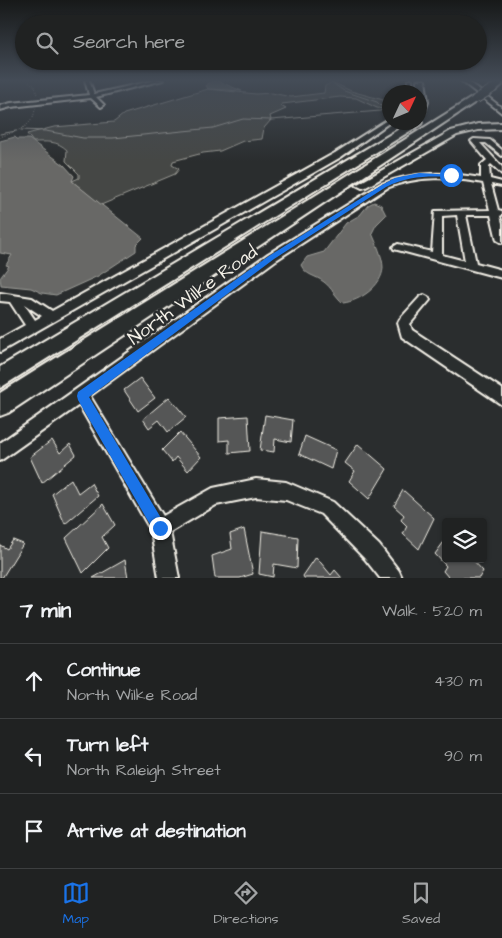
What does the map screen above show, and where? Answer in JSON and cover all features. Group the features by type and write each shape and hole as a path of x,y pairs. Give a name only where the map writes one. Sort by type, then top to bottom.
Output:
{"highway":[{"path":"0,404 273,230 456,107"},
{"path":"273,230 301,220 454,133 469,128 499,127"},
{"path":"333,175 397,130"},
{"path":"0,378 404,130"}],"street":[{"path":"0,346 338,155 382,125"},
{"path":"502,154 488,141 474,140 502,172"},
{"path":"492,160 485,165 484,169 486,181 498,212 502,240"},
{"name":"North Wilke Road","path":"0,454 272,257 384,186 419,174 451,175 502,184"},
{"path":"461,212 471,266"},
{"path":"437,257 438,213 498,212"},
{"path":"398,247 502,274"},
{"path":"0,297 26,298 38,305 51,317"},
{"path":"14,299 33,327"},
{"path":"424,300 404,323 406,333 502,398"},
{"path":"82,396 160,528 169,578"},
{"path":"160,528 212,497 256,488 286,491 327,508 372,552 392,578"}],"path":[{"path":"0,137 25,127 34,118 35,107"}],"shaded area":[{"path":"148,107 283,107 286,109 270,116 271,120 264,128 262,139 243,141 220,151 203,153 173,161 172,165 179,169 175,174 101,205 72,181 79,178 79,174 66,161 67,150 55,143 33,142 27,134 54,127 114,122 124,114"},
{"path":"15,137 17,139 29,139 64,165 74,176 72,181 143,238 136,245 136,251 98,276 56,295 42,293 31,288 1,285 0,278 9,266 6,265 12,255 0,253 0,141"},
{"path":"374,202 381,205 386,215 376,225 372,233 382,259 382,275 369,292 350,302 343,303 327,284 308,273 301,265 307,257 324,252 346,223 360,215 368,205"}],"building":[{"path":"140,378 155,398 138,411 124,390"},
{"path":"169,397 186,417 168,432 159,420 149,428 143,419"},
{"path":"265,415 293,420 291,442 275,439 274,452 260,450"},
{"path":"248,416 250,451 229,453 229,440 219,441 219,418"},
{"path":"180,432 201,457 188,471 176,457 172,462 162,450"},
{"path":"305,436 336,450 331,469 299,454"},
{"path":"52,440 60,453 70,444 76,455 42,483 30,457"},
{"path":"358,444 387,469 369,499 349,481 355,471 345,463"},
{"path":"71,479 78,493 91,483 98,496 65,524 52,494"},
{"path":"403,490 434,518 419,549 403,534 407,526 401,520 404,515 394,506"},
{"path":"103,504 115,525 102,537 108,548 83,573 66,538"},
{"path":"244,529 253,574 240,578 215,578 212,556 232,549 230,534"},
{"path":"262,531 298,537 297,568 274,564 273,577 259,574"},
{"path":"13,540 23,544 2,578 0,578 0,545 7,549"},
{"path":"442,544 442,562 435,554"},
{"path":"316,557 331,575 335,570 342,578 304,578 303,576"},
{"path":"125,560 128,578 93,578"},
{"path":"443,563 476,563 483,571 479,578 449,578 443,571 446,566"}],"waterway":[{"path":"21,130 46,131 83,138 113,138 213,128 243,119 271,120 380,111 384,109 382,107"},
{"path":"0,134 16,131"}],"route":[{"path":"160,528 82,396 272,257 384,186 419,174 451,175"}]}
